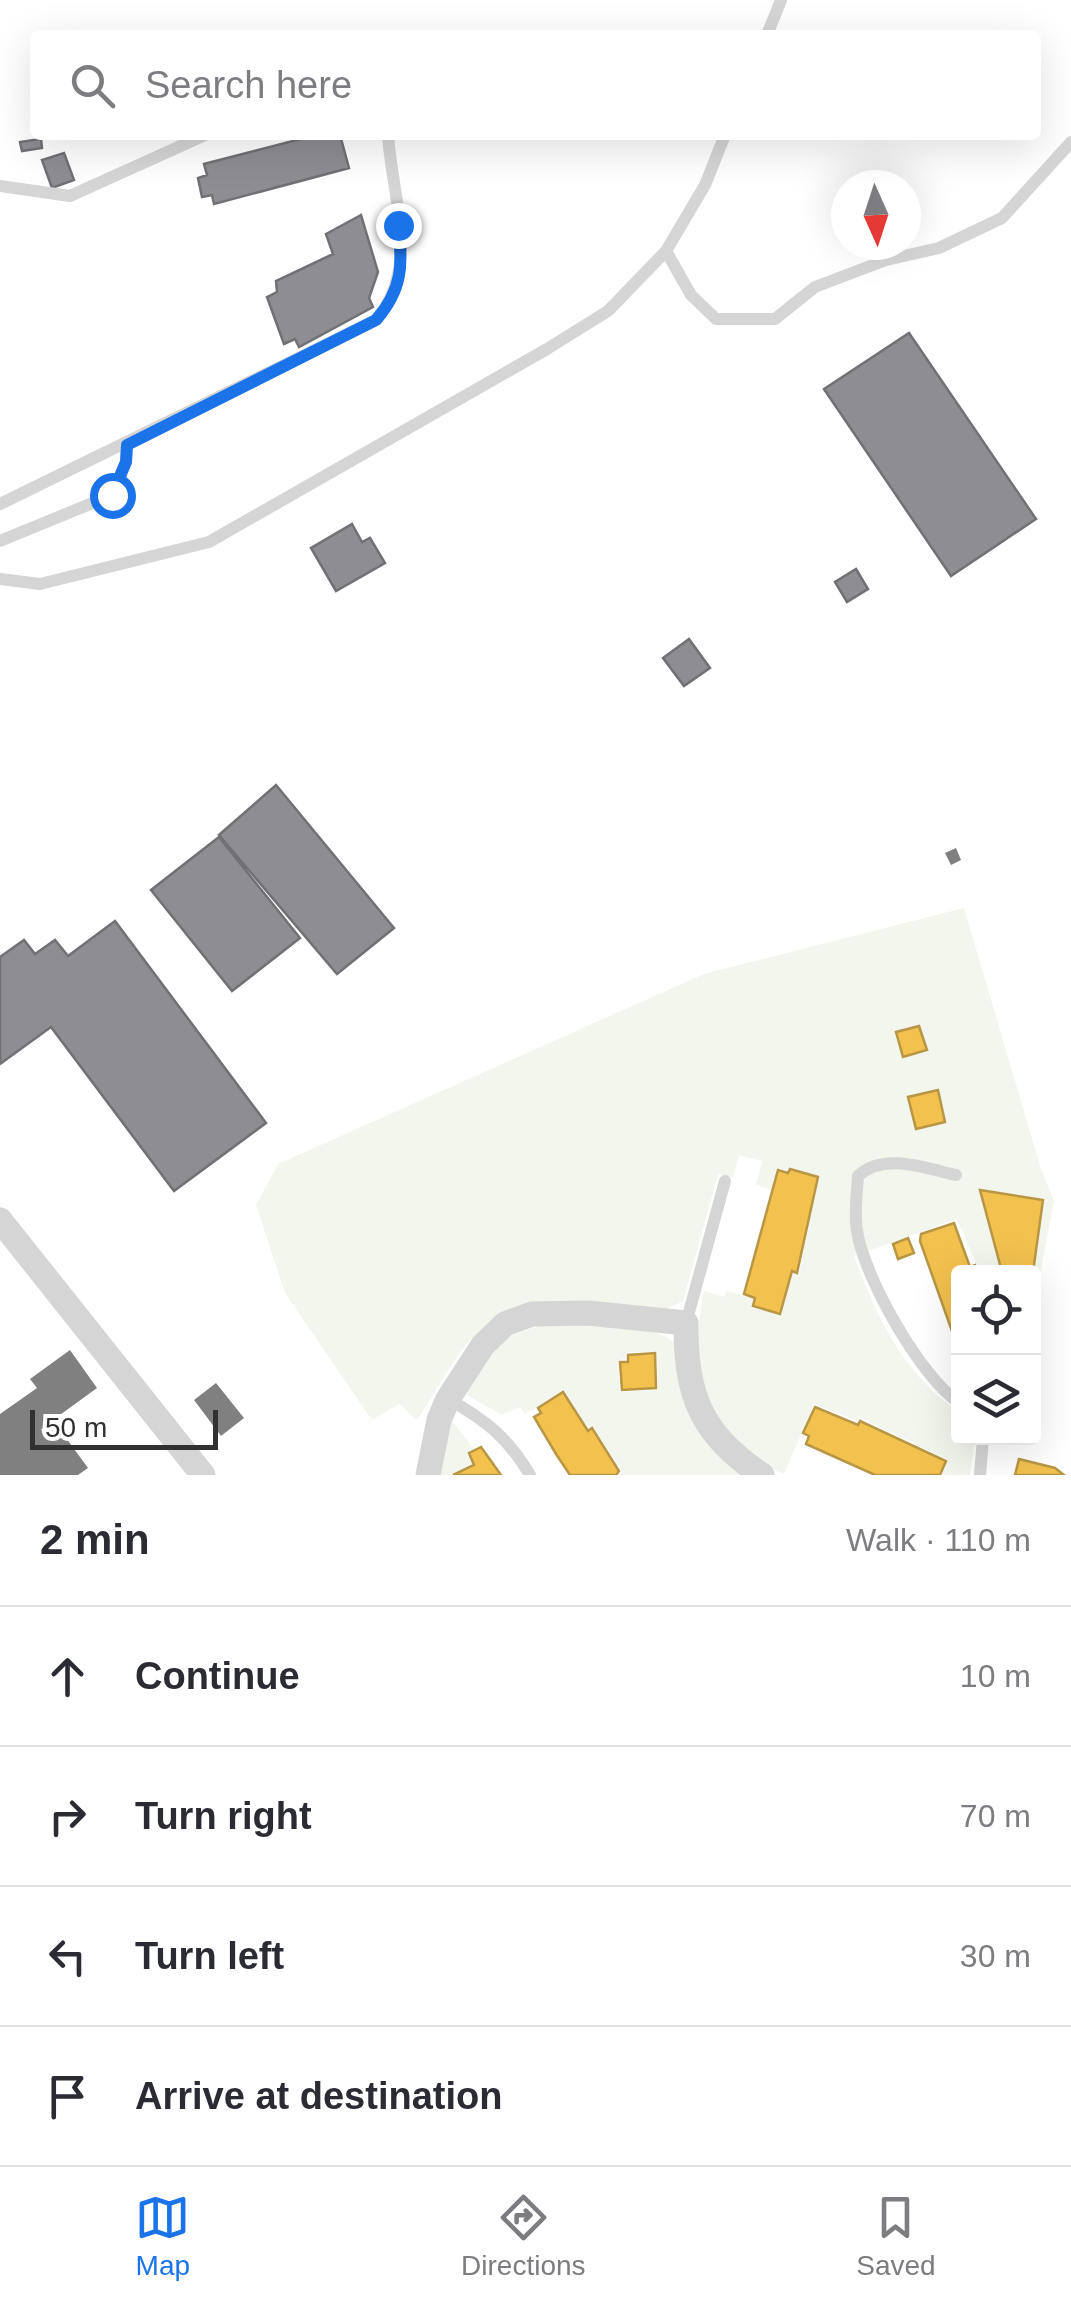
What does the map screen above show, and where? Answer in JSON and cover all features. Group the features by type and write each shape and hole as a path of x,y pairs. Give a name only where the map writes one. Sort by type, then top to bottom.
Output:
{"street":[{"path":"0,1220 203,1475"},
{"path":"428,1475 438,1420 483,1345 506,1324 532,1314 588,1314 686,1323 690,1389 733,1456 762,1475"}],"lane":[{"path":"769,30 781,0"},
{"path":"0,186 70,196 193,140"},
{"path":"0,504 376,320 392,302 404,267 389,140"},
{"path":"0,579 40,584 209,542 608,311 666,251 705,185 724,140"},
{"path":"666,251 690,295 716,319 776,319 815,286 886,260 939,248 1002,218 1071,142"},
{"path":"0,541 112,495 126,462 127,445"},
{"path":"951,1397 940,1390 920,1364 899,1328 857,1233 856,1199 858,1176 870,1165 888,1163 956,1174"},
{"path":"686,1323 725,1181"},
{"path":"448,1399 488,1421 509,1440 530,1475"},
{"path":"980,1475 983,1445"}],"shaded area":[{"path":"964,908 1041,1169 1054,1201 1041,1269 1041,1265 977,1265 957,1219 854,1256 894,1342 922,1380 951,1405 951,1445 974,1445 970,1475 942,1475 948,1460 859,1417 857,1421 814,1404 784,1474 737,1443 720,1422 702,1374 699,1319 704,1291 724,1297 727,1291 754,1298 752,1307 781,1314 793,1272 799,1274 819,1177 778,1169 772,1190 756,1185 762,1161 739,1155 733,1178 718,1174 683,1301 661,1312 566,1303 520,1308 499,1316 471,1339 417,1420 399,1404 372,1420 285,1293 256,1205 278,1164 704,974"},
{"path":"540,1326 634,1327 676,1344 682,1383 694,1418 714,1448 743,1475 618,1475 622,1471 563,1391 525,1414 520,1407 502,1415 467,1395 471,1379 488,1354 512,1336","holes":["626,1352 656,1352 658,1390 620,1392 618,1360 626,1359"]},
{"path":"447,1415 474,1449 467,1453 473,1464 450,1475 437,1475"}],"building: Homes":[{"path":"919,1026 927,1050 903,1057 896,1032"},
{"path":"938,1090 945,1122 916,1129 908,1097"},
{"path":"790,1169 818,1177 797,1273 792,1271 780,1314 753,1306 755,1298 744,1294 778,1170 788,1173"},
{"path":"980,1190 1043,1200 1034,1265 1000,1265"},
{"path":"954,1223 969,1265 951,1265 951,1328 920,1241 921,1234"},
{"path":"908,1238 914,1253 898,1259 893,1244"},
{"path":"655,1353 656,1388 622,1390 620,1362 628,1362 628,1355"},
{"path":"563,1392 588,1431 592,1428 619,1471 616,1475 570,1475 556,1454 534,1417 541,1413 538,1408"},
{"path":"815,1407 858,1425 860,1421 946,1461 940,1475 875,1475 806,1444 809,1436 803,1433"},
{"path":"481,1447 501,1475 453,1475 474,1465 469,1453"},
{"path":"1019,1459 1055,1468 1064,1475 1015,1475"}],"building: Industry":[{"path":"41,140 42,148 22,151 20,142"},
{"path":"297,140 341,140 349,168 214,204 212,195 202,197 198,178 207,175 204,164"},
{"path":"64,153 74,180 52,188 42,160"},
{"path":"361,215 378,272 369,298 373,307 299,347 295,339 284,344 267,297 277,292 276,281 333,254 326,234"},
{"path":"909,333 1036,519 951,576 824,389"},
{"path":"352,524 362,542 370,538 385,563 336,591 311,548"},
{"path":"856,569 868,589 847,602 835,582"},
{"path":"689,639 710,668 684,686 663,658"},
{"path":"276,785 394,928 337,974 219,835"},
{"path":"219,837 300,938 232,991 151,890"},
{"path":"115,921 266,1123 174,1191 51,1027 0,1064 0,957 24,940 35,954 55,940 68,956"}],"building: Other":[{"path":"956,848 961,860 951,865 945,853"},
{"path":"70,1350 97,1388 53,1420 88,1468 78,1475 0,1475 0,1414 37,1388 30,1379"},
{"path":"216,1383 244,1418 221,1436 194,1400"}],"route":[{"path":"112,495 126,462 127,445 376,320 392,302 404,267 398,225"}]}
